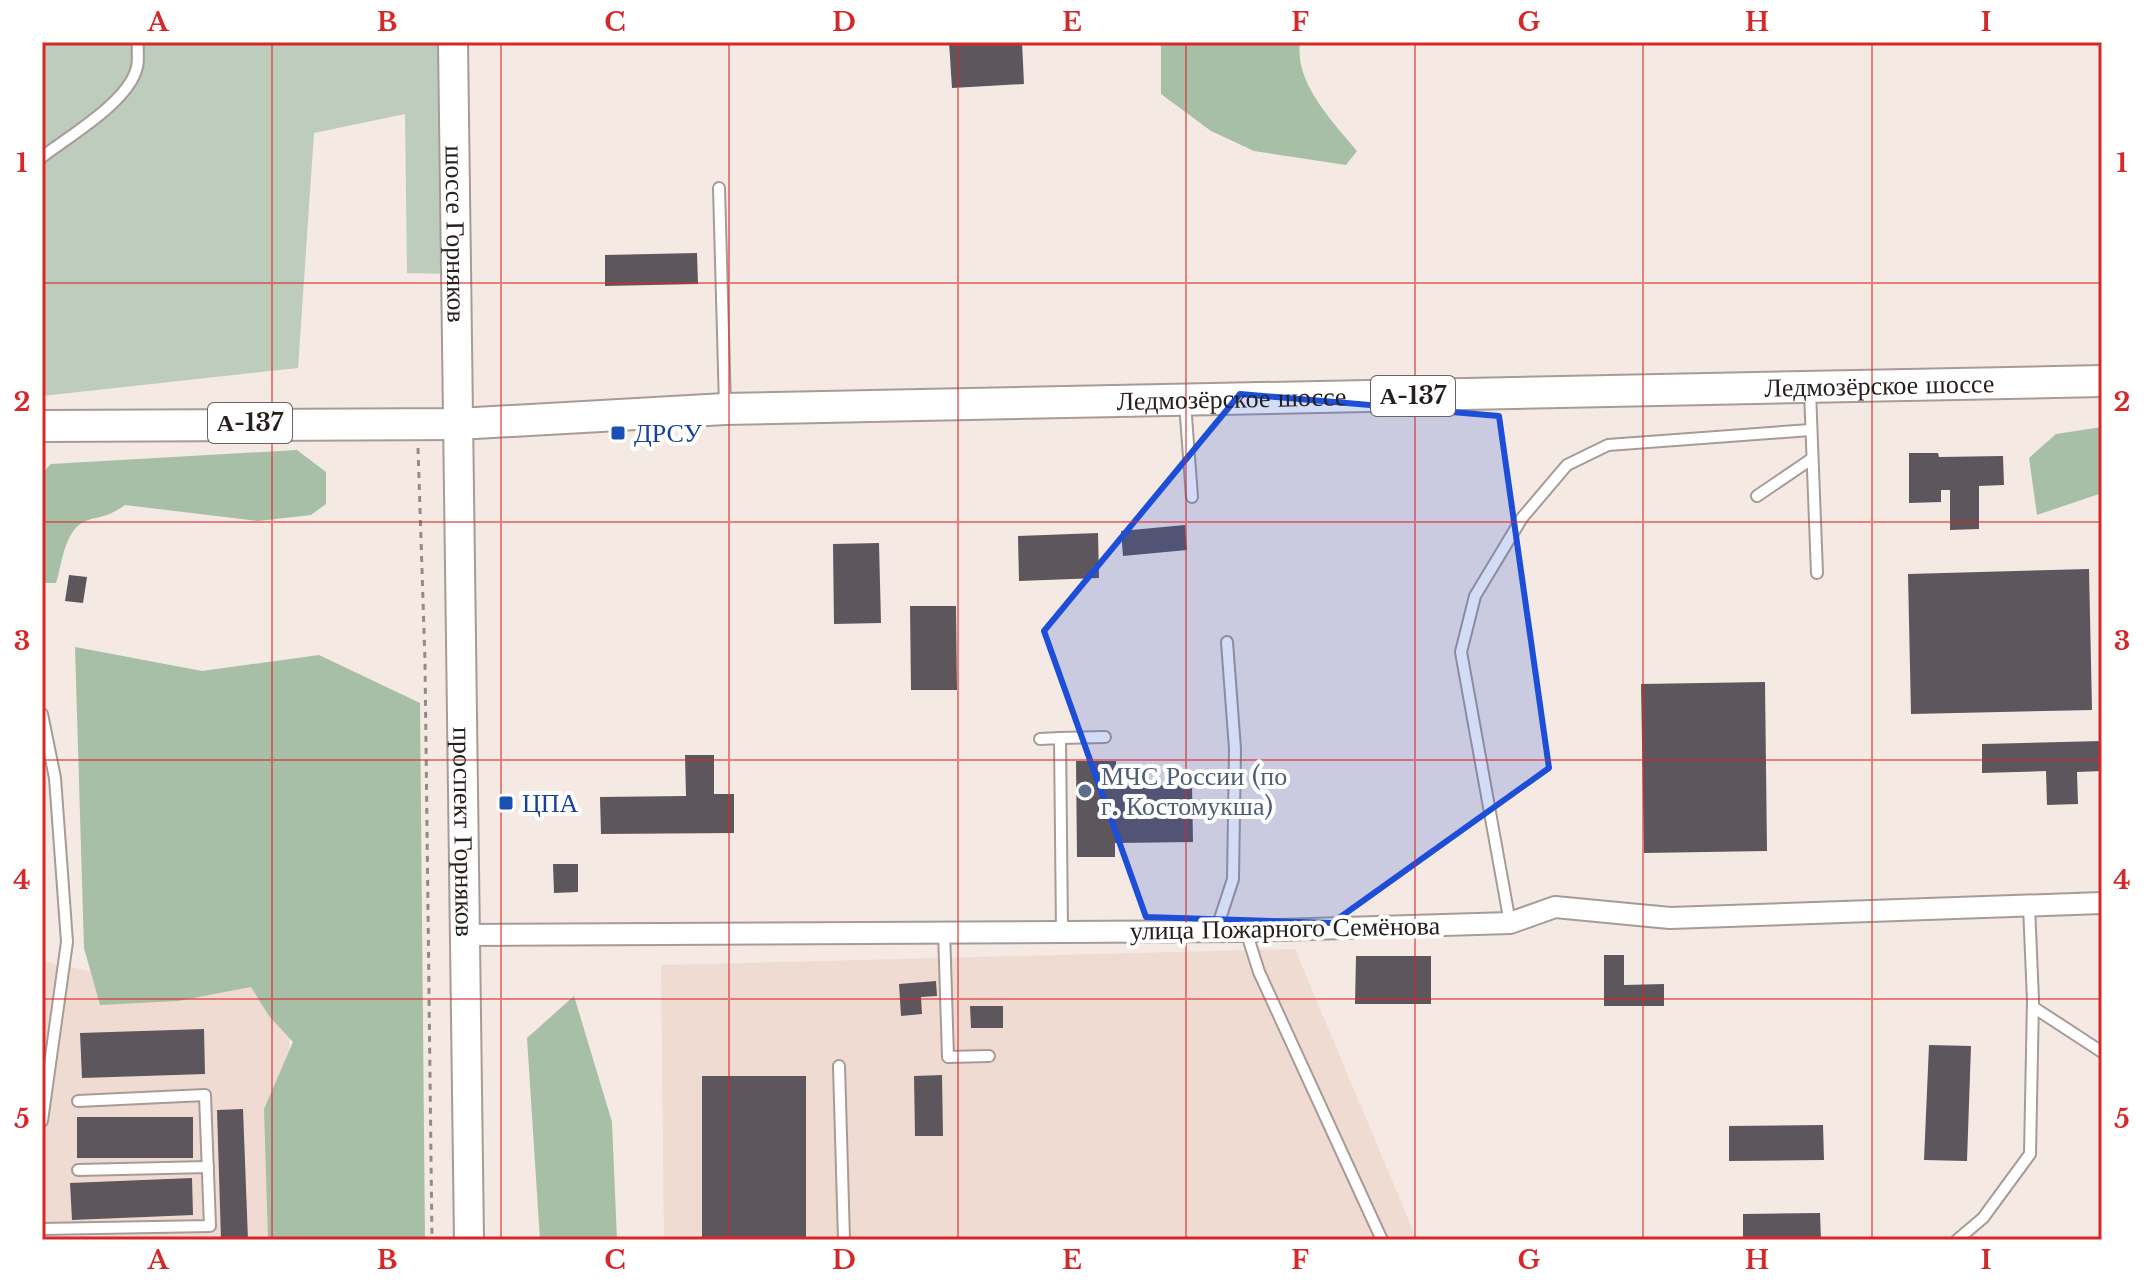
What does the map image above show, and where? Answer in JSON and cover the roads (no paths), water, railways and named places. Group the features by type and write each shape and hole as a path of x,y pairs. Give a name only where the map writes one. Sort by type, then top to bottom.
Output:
{"main road":[{"name":"шоссе Горняков","path":"453,42 458,424"},
{"name":"Ледмозёрское шоссе","path":"458,424 725,409 2102,381"},
{"name":"А-137","path":"42,426 458,424"},
{"name":"проспект Горняков","path":"458,424 469,1240"}],"street":[{"name":"улица Пожарного Семёнова","path":"465,935 1246,931 1510,923 1555,907 1670,918 2102,903"}],"lane":[{"path":"42,157 108,107 126,88 137,68 138,42"},
{"path":"719,188 725,409"},
{"path":"1810,387 1810,460 1817,573"},
{"path":"1185,401 1192,497"},
{"path":"1510,923 1461,652 1475,596 1506,544 1522,518 1567,465 1608,445 1810,430"},
{"path":"1757,496 1810,460"},
{"path":"1216,931 1233,879 1235,749 1227,642"},
{"path":"42,714 55,778 67,942 43,1090 42,1121"},
{"path":"1040,739 1105,737"},
{"path":"1060,738 1062,931"},
{"path":"1957,1240 1983,1218 2030,1154 2033,1007 2029,906"},
{"path":"944,931 948,1057 989,1056"},
{"path":"1246,931 1259,972 1382,1240"},
{"path":"2033,1007 2102,1052"},
{"path":"839,1066 844,1240"},
{"path":"42,1229 210,1226 205,1095 78,1101"},
{"path":"78,1170 208,1167"}],"place":[{"name":"ДРСУ","path":"618,433"},
{"name":"МЧС России (по г. Костомукша)","path":"1085,791"},
{"name":"ЦПА","path":"506,803"}]}
